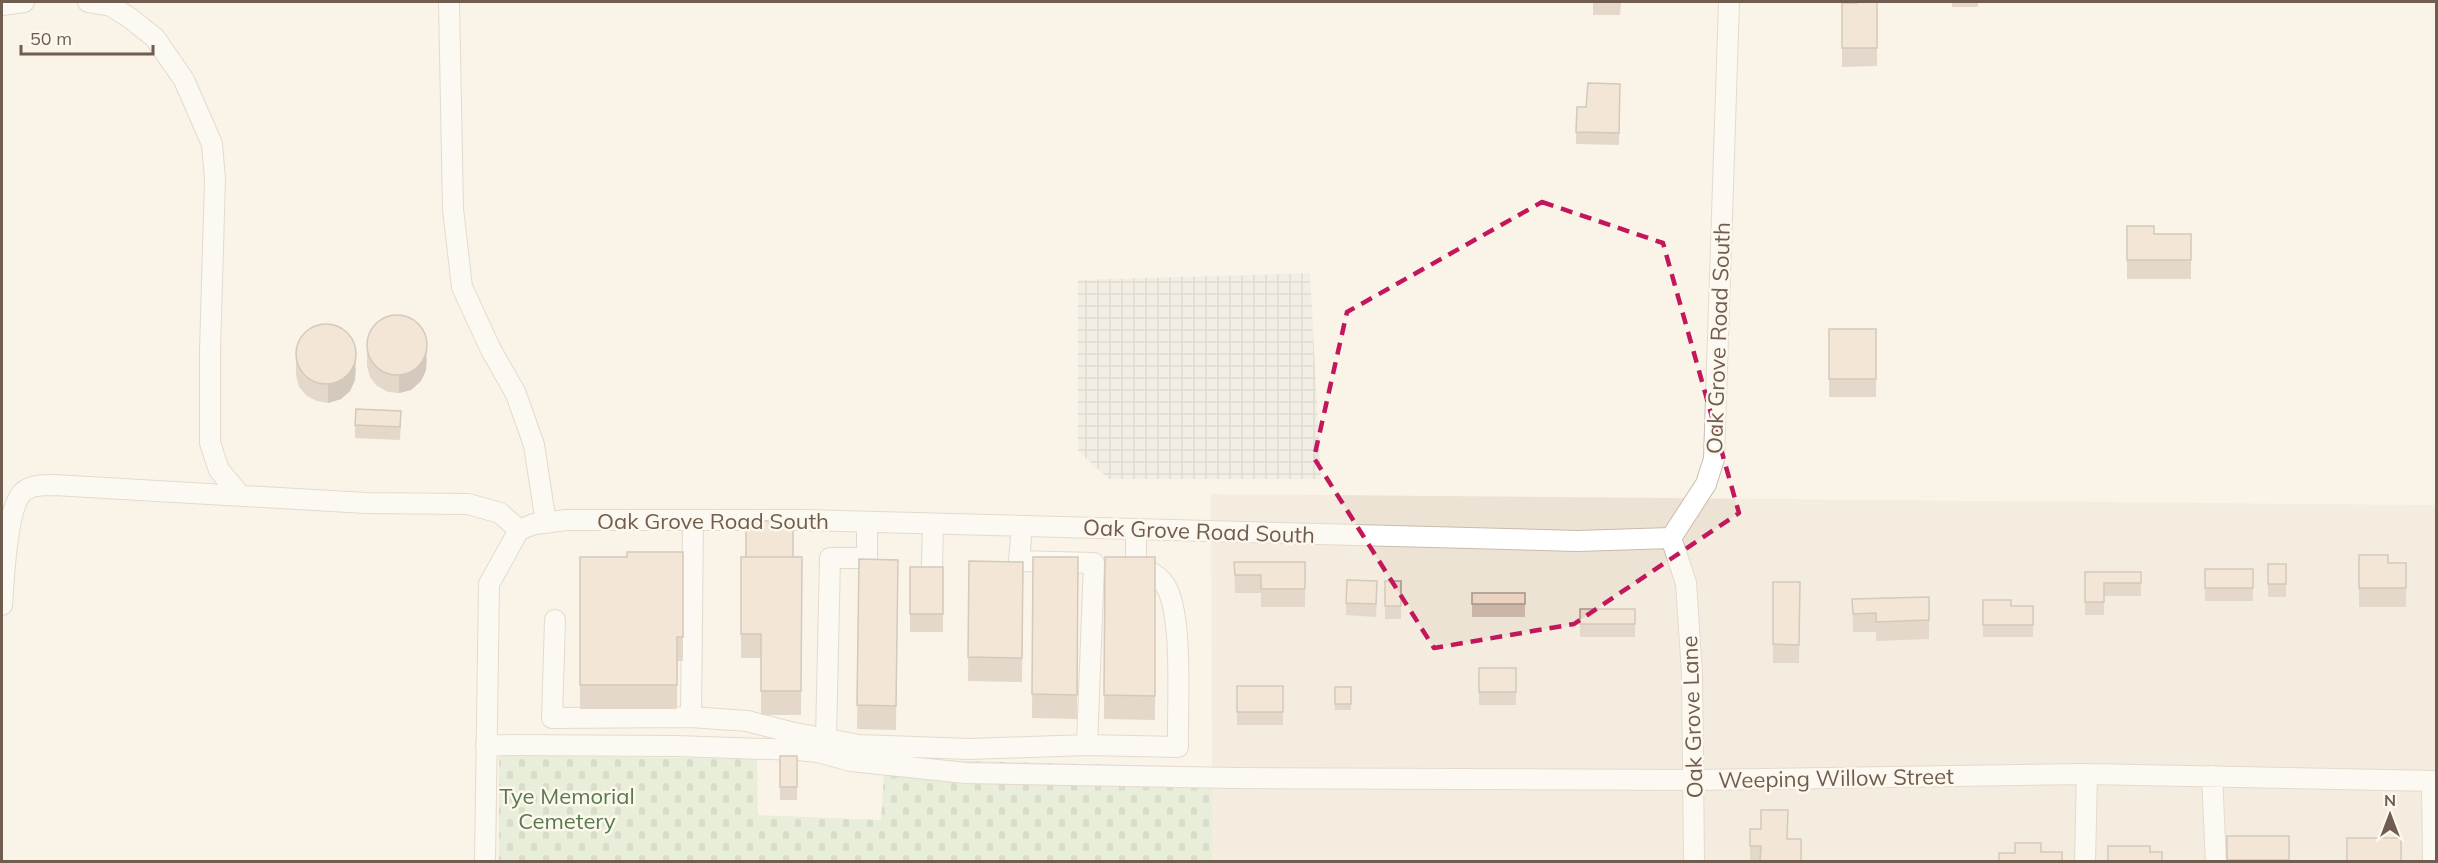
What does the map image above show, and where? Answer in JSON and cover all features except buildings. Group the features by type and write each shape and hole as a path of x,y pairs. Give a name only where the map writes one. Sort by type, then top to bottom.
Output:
{"street":[{"path":"2,5 24,2"},
{"path":"88,2 111,6 155,38 184,80 212,144 215,178 210,443 219,470 240,495"},
{"path":"449,2 453,209 462,287 490,348 516,394 534,445 546,523"},
{"name":"Oak Grove Road South","path":"519,530 567,520 693,520 867,522 1577,541 1671,538 1706,484 1714,459 1729,2"},
{"path":"2,605 13,507 23,492 36,486 366,502 468,504 500,513 519,530 489,584 485,861"},
{"path":"691,717 693,520"},
{"path":"825,738 830,558 867,558 867,522"},
{"path":"932,566 933,524"},
{"path":"555,620 552,718 691,717 747,721 790,732 860,745 970,749 1088,745 1178,747 1176,617 1166,586 1136,562 1019,561 1022,526"},
{"path":"1136,529 1136,562"},
{"name":"Oak Grove Lane","path":"1671,538 1686,583 1692,674 1695,780 1694,861"},
{"path":"1088,745 1094,563"},
{"name":"Weeping Willow Street","path":"486,745 675,746 797,750 818,752 851,761 966,773 1236,778 1695,780 2087,774 2434,781"},
{"path":"2085,861 2087,774"},
{"path":"2212,776 2216,861"},
{"path":"2433,861 2434,781"}],"highlighted area":[{"path":"1542,202 1663,243 1739,513 1574,624 1434,648 1314,458 1347,312"}],"shaded area":[{"path":"1310,273 1321,479 1109,479 1078,451 1078,280"},
{"path":"1211,494 2436,505 2436,861 1212,861"}],"green space":[{"name":"Tye Memorial Cemetery","path":"499,755 757,759 758,815 881,820 885,759 1212,767 1212,861 499,862"}]}
